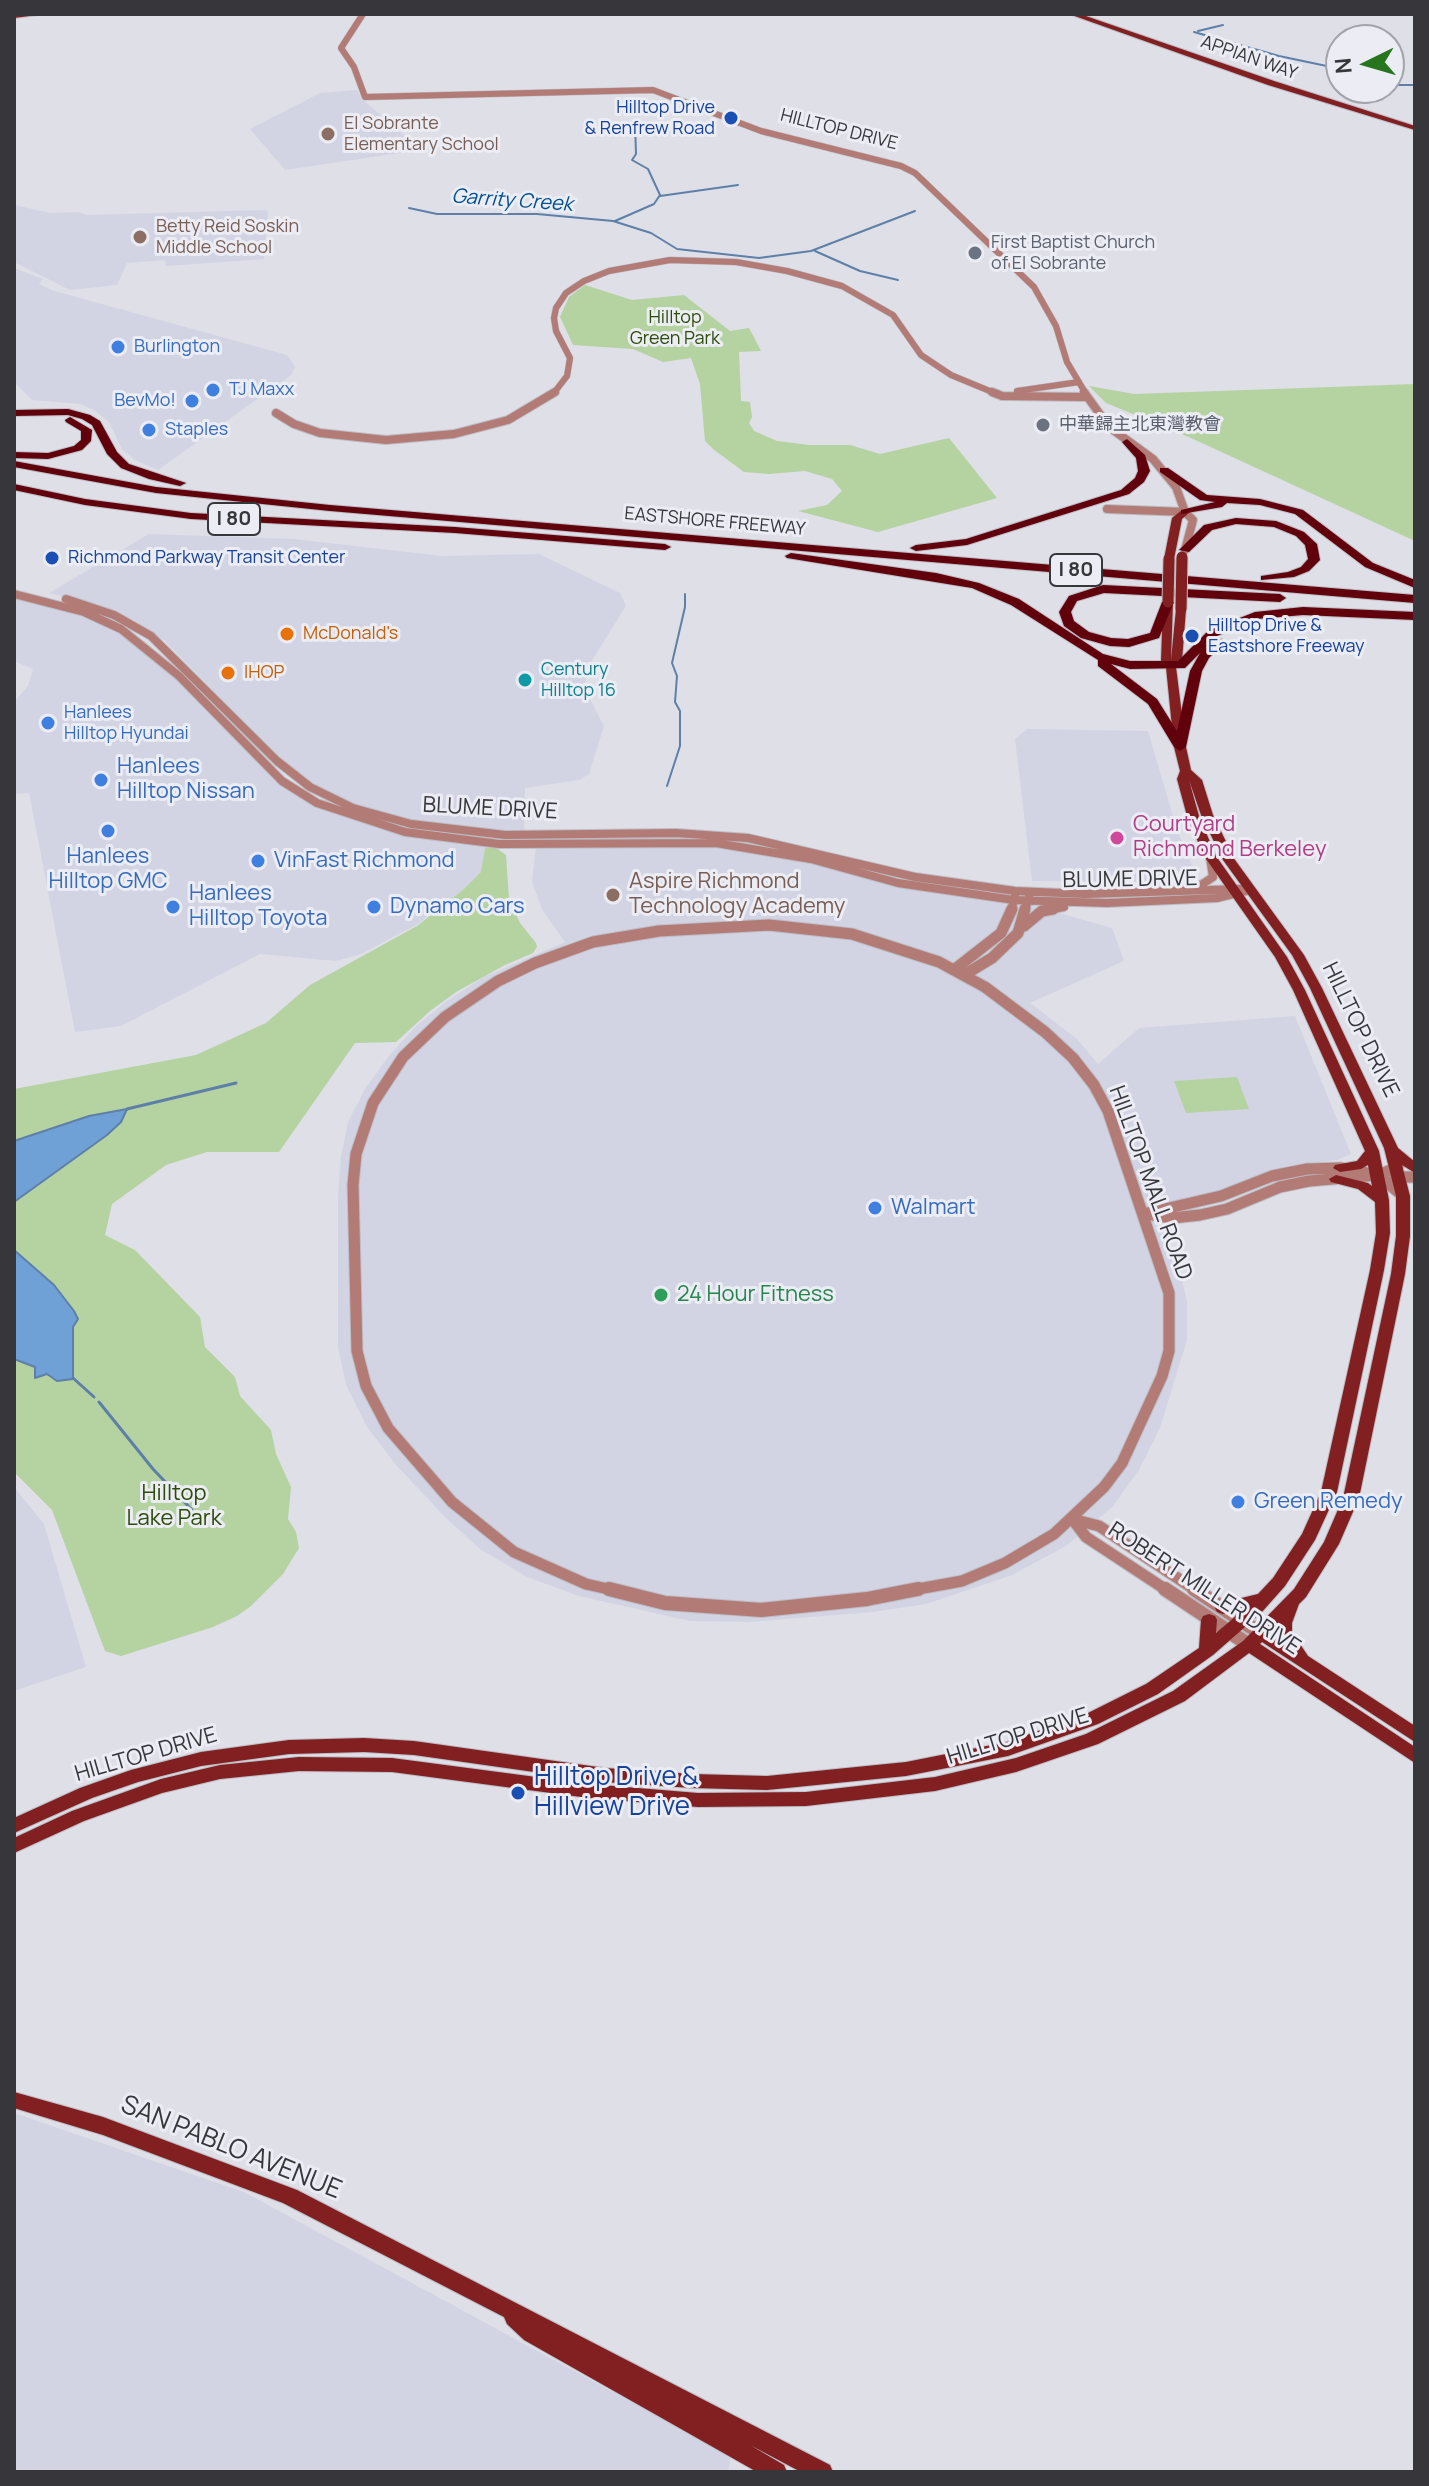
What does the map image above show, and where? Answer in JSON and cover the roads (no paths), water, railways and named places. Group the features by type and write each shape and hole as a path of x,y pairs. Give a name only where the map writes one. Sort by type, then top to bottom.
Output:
{"highway":[{"path":"14,413 68,412 86,417 96,423 119,460 149,476 312,502 331,508"},
{"path":"14,426 38,419 63,419 84,426 88,434 78,448 58,455 14,455"},
{"path":"738,542 931,548 967,542 1119,495 1136,485 1143,475 1144,466 1138,452 1127,442"},
{"name":"EASTSHORE FREEWAY","path":"14,464 156,490 331,508 1415,599"},
{"path":"1164,470 1204,498 1260,502 1283,507 1314,520 1369,565 1415,584"},
{"path":"14,478 128,501 234,513 455,530"},
{"path":"38,483 199,506 331,508"},
{"name":"EASTSHORE FREEWAY","path":"14,487 138,509 262,521 455,530 1415,607"},
{"path":"14,496 81,506 138,509"},
{"path":"1185,512 1242,503 1283,507"},
{"path":"1030,523 1087,510 1107,509"},
{"path":"1095,572 1273,578 1305,569 1315,555 1311,544 1300,534 1255,521 1225,522 1208,527 1184,554"},
{"path":"791,556 975,585 1015,602 1153,702 1180,747"},
{"path":"1168,602 1155,635 1129,643 1110,642 1085,635 1068,623 1065,612 1068,602 1079,595 1103,589 1342,601"},
{"path":"1078,645 1122,664 1171,666 1181,665 1213,633 1255,616 1290,611 1415,616"},
{"path":"1180,747 1196,671 1204,656 1217,643 1242,628 1272,619 1305,614 1358,614"}],"main road":[{"path":"14,16 42,14"},
{"name":"APPIAN WAY","path":"1073,14 1271,83 1415,128"},
{"name":"HILLTOP DRIVE","path":"14,1826 86,1793 137,1775 201,1759 289,1747 352,1744 414,1748 605,1775 692,1781 767,1783 906,1769 1008,1749 1071,1727 1152,1689 1207,1651 1265,1598 1309,1536 1329,1492 1377,1270 1392,1179 1391,1148 1316,988 1298,955 1219,844 1196,780 1186,771 1180,747 1171,666 1166,661 1169,559 1177,518 1185,512"},
{"name":"HILLTOP DRIVE","path":"1171,666 1177,661 1184,554"},
{"name":"HILLTOP DRIVE","path":"14,1846 78,1816 161,1786 220,1772 299,1764 392,1765 628,1795 698,1800 806,1799 935,1784 1016,1765 1092,1739 1179,1696 1254,1639 1300,1593 1331,1544 1358,1473 1398,1274 1403,1236 1403,1196 1372,1151 1299,990 1275,948 1233,893 1210,856 1183,779 1186,771"},
{"path":"1391,1148 1415,1169"},
{"path":"1338,1173 1361,1165 1372,1151"},
{"path":"1338,1173 1363,1186 1392,1179"},
{"path":"1300,1593 1290,1609 1284,1633 1307,1665"},
{"path":"1223,1608 1255,1604 1265,1598"},
{"path":"1207,1651 1209,1620"},
{"name":"ROBERT MILLER DRIVE","path":"1254,1639 1272,1660 1415,1756"},
{"name":"ROBERT MILLER DRIVE","path":"1254,1639 1307,1665 1415,1735"},
{"path":"1214,1672 1238,1660 1272,1660"},
{"name":"SAN PABLO AVENUE","path":"14,2100 103,2126 290,2196 823,2472"},
{"name":"SAN PABLO AVENUE","path":"505,2309 531,2333 777,2472"}],"street":[{"name":"HILLTOP DRIVE","path":"363,14 341,48 354,67 365,97 653,90 774,135 901,166 915,173 1034,287 1056,326 1063,354 1087,397 1109,427 1164,470 1179,492 1185,512 1193,520 1184,554"},
{"path":"276,413 294,424 320,433 377,440 454,434 508,420 545,400 559,389 567,376 570,358 556,331 554,318 558,304 566,293 584,281 609,271 670,260 736,262 787,271 842,286 893,315 921,355 935,366 995,392 1016,397 1087,397"},
{"path":"995,392 1079,382"},
{"path":"1057,397 1079,382"},
{"path":"1107,509 1185,512"},
{"name":"BLUME DRIVE","path":"14,586 92,606 133,624 167,649 294,776 327,796 383,818 435,829 505,835 676,833 748,838 915,877 1015,895"},
{"name":"BLUME DRIVE","path":"14,594 84,612 121,629 179,676 282,781 317,803 376,825 436,838 489,843 671,841 743,846 811,859 898,883 1107,903 1250,890"},
{"path":"1188,889 1205,884 1213,877 1210,856"},
{"name":"BLUME DRIVE","path":"1029,896 1188,889 1233,893"},
{"path":"960,972 1001,933 1009,921 1015,895"},
{"path":"1018,933 1029,896"},
{"path":"960,972 992,958 1042,911 1107,903"},
{"name":"HILLTOP MALL ROAD","path":"769,925 837,931 896,946 960,972 1045,1032 1085,1071 1108,1111 1169,1293 1171,1324 1168,1356 1151,1404 1122,1463 1104,1487 1072,1519 1034,1547 962,1581 912,1593 761,1610 695,1607 586,1584 531,1562 481,1528 445,1495 393,1435 373,1404 360,1369 355,1332 353,1185 362,1132 377,1096 403,1057 465,1001 526,967 593,942 702,927 769,925"},
{"path":"1143,1214 1172,1218 1200,1215 1227,1209 1280,1187 1338,1173 1392,1179"},
{"name":"ROBERT MILLER DRIVE","path":"1072,1519 1099,1526 1223,1608 1236,1627"},
{"name":"ROBERT MILLER DRIVE","path":"1072,1519 1086,1537 1209,1620 1236,1627 1254,1639"}],"water":[{"path":"127,1109 121,1122 107,1135 14,1202 14,1141 89,1116"},
{"path":"14,1250 54,1285 78,1319 73,1327 73,1379 57,1381 47,1374 35,1378 35,1367 14,1359"}],"waterway":[{"path":"1198,31 1223,25"},
{"path":"1194,32 1325,66"},
{"path":"1405,85 1415,85"},
{"name":"Garrity Creek","path":"615,221 654,204 660,195 648,169 632,160 636,154 635,124"},
{"path":"660,196 738,185"},
{"name":"Garrity Creek","path":"409,208 437,214 537,214 613,221 651,233 677,249 759,258 811,251 915,211"},
{"name":"Garrity Creek","path":"815,251 860,271 898,280"},
{"name":"Garrity Creek","path":"667,786 680,746 680,711 675,702 677,676 672,663 685,607 685,594"},
{"name":"Garrity Creek","path":"127,1109 236,1083"},
{"path":"73,1378 94,1397"},
{"path":"99,1402 153,1469 192,1510"}],"place":[{"name":"Hilltop Drive & Renfrew Road","path":"731,118"},
{"name":"El Sobrante Elementary School","path":"328,134"},
{"name":"Betty Reid Soskin Middle School","path":"140,237"},
{"name":"First Baptist Church of El Sobrante","path":"975,253"},
{"name":"Burlington","path":"118,347"},
{"name":"TJ Maxx","path":"213,390"},
{"name":"BevMo!","path":"192,401"},
{"name":"中華歸主北東灣教會","path":"1043,425"},
{"name":"Staples","path":"149,430"},
{"name":"Richmond Parkway Transit Center","path":"52,558"},
{"name":"McDonald's","path":"287,634"},
{"name":"Hilltop Drive & Eastshore Freeway","path":"1192,636"},
{"name":"IHOP","path":"228,673"},
{"name":"Century Hilltop 16","path":"525,680"},
{"name":"Hanlees Hilltop Hyundai","path":"48,723"},
{"name":"Hanlees Hilltop Nissan","path":"101,780"},
{"name":"Hanlees Hilltop GMC","path":"108,831"},
{"name":"Courtyard Richmond Berkeley","path":"1117,838"},
{"name":"VinFast Richmond","path":"258,861"},
{"name":"Aspire Richmond Technology Academy","path":"613,895"},
{"name":"Hanlees Hilltop Toyota","path":"173,907"},
{"name":"Dynamo Cars","path":"374,907"},
{"name":"Walmart","path":"875,1208"},
{"name":"24 Hour Fitness","path":"661,1295"},
{"name":"Green Remedy","path":"1238,1502"},
{"name":"Hilltop Drive & Hillview Drive","path":"518,1793"}],"park label":[{"name":"Hilltop Green Park","path":"675,328"},
{"name":"Hilltop Lake Park","path":"174,1506"}]}
